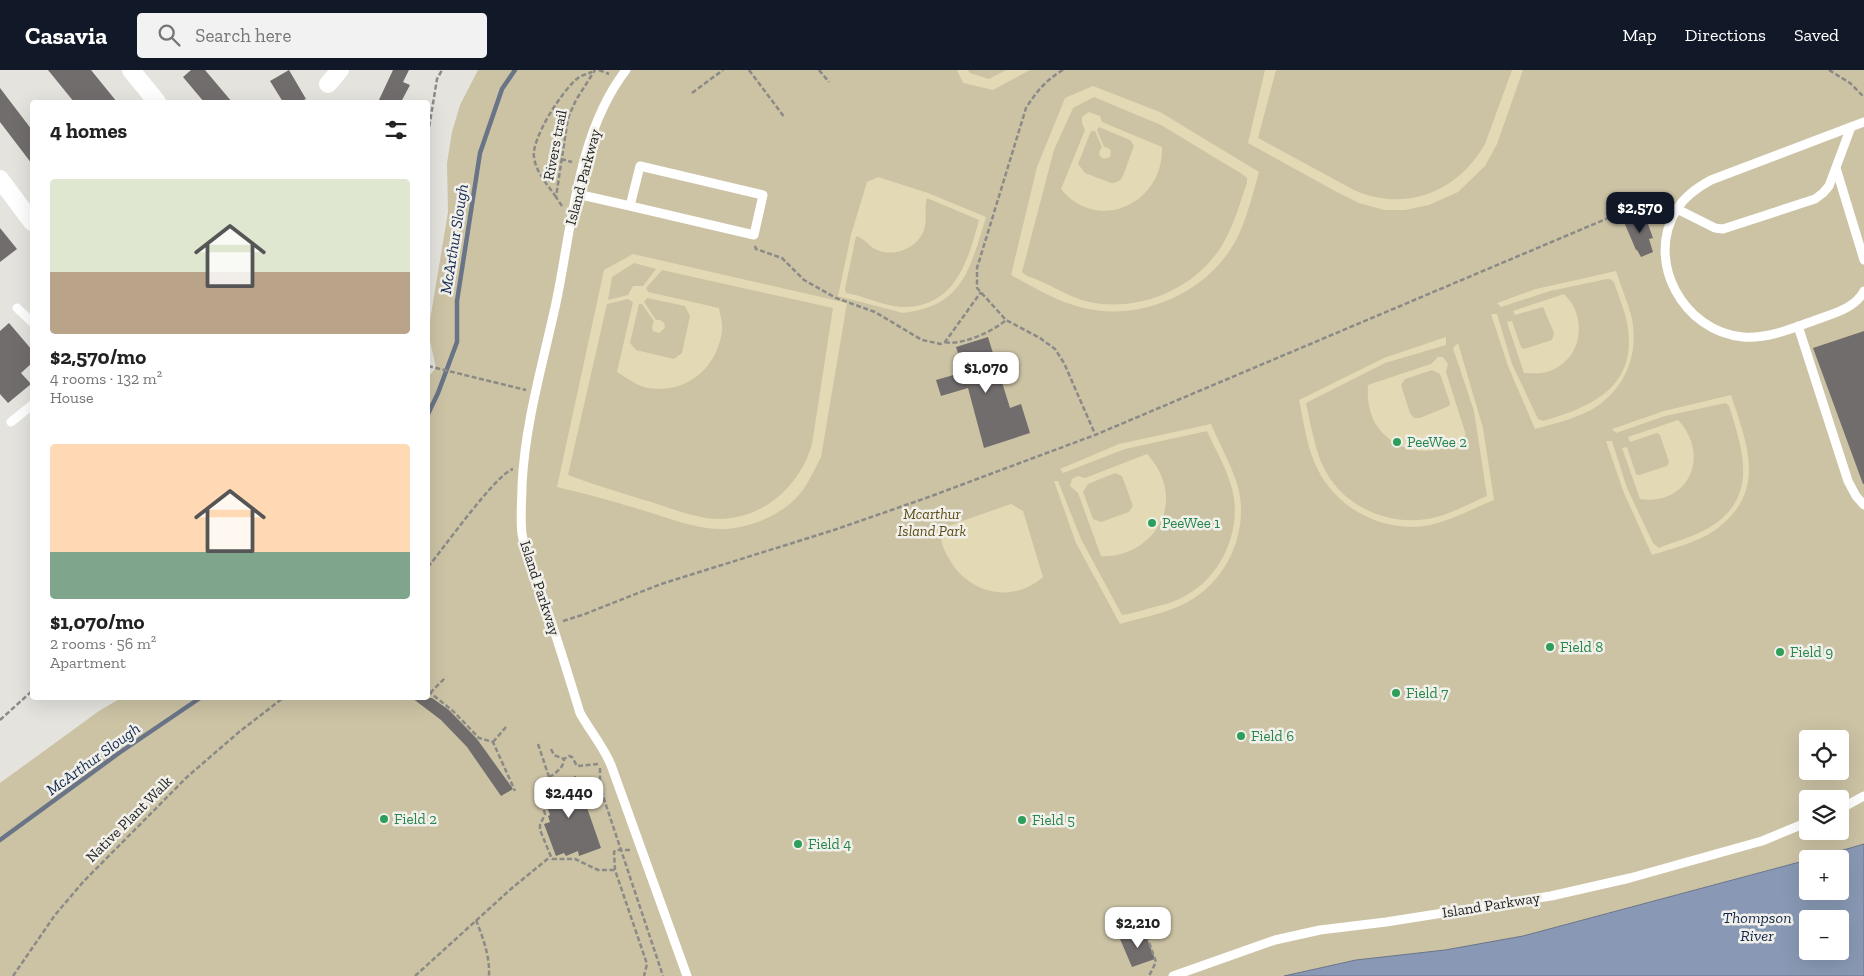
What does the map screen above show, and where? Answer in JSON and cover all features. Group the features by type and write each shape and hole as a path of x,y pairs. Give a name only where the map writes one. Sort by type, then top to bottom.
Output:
{"street":[{"path":"130,70 155,100"},
{"path":"328,84 340,70"},
{"path":"2,185 30,220"}],"lane":[{"name":"Island Parkway","path":"626,70 611,93 600,117 587,153 577,194 522,466 522,535 580,713 604,749 687,976"},
{"path":"1864,122 1711,180 1692,192 1676,209 1666,240 1666,262 1672,284 1683,303 1690,312 1708,326 1737,336 1765,336 1798,326 1854,304 1864,291"},
{"path":"1676,209 1715,228 1726,228 1815,199 1826,190 1851,126"},
{"path":"577,194 754,235 763,195 640,166 630,206"},
{"path":"1836,168 1864,260"},
{"path":"18,308 30,321"},
{"path":"1798,326 1848,481 1856,496 1864,505"},
{"path":"11,422 30,407"},
{"path":"1849,804 1864,796"},
{"name":"Island Parkway","path":"1173,976 1275,940 1320,930 1386,922 1551,896 1630,878 1762,841 1799,826"}],"path":[{"path":"430,122 437,79 442,70"},
{"path":"599,70 612,75"},
{"path":"692,93 724,70"},
{"path":"749,70 785,118"},
{"path":"819,70 829,82"},
{"path":"1064,70 1055,75 1035,93 1026,108 978,268 977,288 1006,320 1040,338 1055,349 1064,363 1095,435"},
{"path":"1829,70 1850,83 1864,97"},
{"name":"Rivers trail","path":"556,197 568,118 594,71"},
{"name":"Rivers trail","path":"565,210 536,165 533,152 537,139 553,110 569,88 578,78 594,71"},
{"path":"561,159 577,163"},
{"path":"552,624 586,614 661,584 834,530 1095,435 1632,208 1653,204 1676,209"},
{"path":"754,235 756,249 782,258 804,280 823,292 875,312 922,340 941,344 955,342 991,332 1006,320"},
{"path":"945,342 981,292"},
{"path":"430,366 527,391"},
{"path":"430,565 489,489 508,470 515,469"},
{"path":"430,691 445,678"},
{"path":"0,720 30,693"},
{"path":"430,693 453,711 479,738 493,742 515,791"},
{"name":"Native Plant Walk","path":"13,976 55,915 83,882 187,777 239,732 280,700"},
{"path":"493,742 506,727"},
{"path":"538,744 549,776"},
{"path":"552,749 554,755 564,759 570,756 577,766 600,764"},
{"path":"550,857 540,830 545,814 537,786 562,767 564,759"},
{"path":"642,851 616,850 614,855 615,870 647,964 644,976"},
{"path":"550,857 556,859 575,859 598,870 615,870"},
{"path":"415,976 476,920 550,857"},
{"path":"476,920 484,941 489,964 489,976"},
{"path":"1121,938 1145,931 1156,962 1149,976"}],"green space":[{"name":"Mcarthur Island Park","path":"478,70 1864,70 1864,844 1842,850 1799,850 1799,862 1523,936 1445,950 1356,960 1284,976 0,976 0,783 99,711 118,700 430,700 430,375 436,368 430,341 430,320 448,212 447,163 452,132 460,105"}],"sand":[{"path":"957,70 968,70 970,73 989,79 1006,70 1030,70 993,90 963,83"},
{"path":"1265,70 1276,70 1258,138 1354,190 1373,197 1392,199 1411,198 1428,194 1445,186 1460,175 1474,161 1485,144 1512,70 1523,70 1497,144 1485,166 1458,192 1429,205 1405,210 1384,210 1359,203 1248,143"},
{"path":"1093,86 1160,112 1259,172 1248,211 1239,234 1227,254 1212,272 1193,287 1173,298 1150,306 1127,311 1103,311 1080,307 1062,301 1011,275 1037,167 1065,98","holes":["1094,97 1161,125 1247,178 1247,183 1229,233 1214,257 1201,271 1167,293 1129,304 1109,304 1081,300 1022,272 1054,150 1073,108"]},
{"path":"1089,112 1100,116 1102,122 1162,147 1160,167 1152,184 1140,197 1126,206 1109,211 1092,209 1076,202 1061,189 1085,130 1082,117","holes":["1099,127 1130,140 1134,146 1123,176 1117,182 1111,183 1085,173 1078,164 1091,131 1095,131 1102,147 1099,152 1100,156 1104,159 1110,157 1111,151 1104,147 1097,130"]},
{"path":"878,177 928,193 986,217 969,268 952,293 939,302 923,309 903,313 838,296 851,235 867,182","holes":["927,198 979,220 964,266 947,291 935,300 920,305 902,307 846,293 845,289 856,236 882,252 890,253 906,249 918,240 925,226"]},
{"path":"633,254 847,303 821,457 805,487 789,504 768,518 744,526 719,529 691,525 612,501 557,487 604,270","holes":["634,263 656,269 643,286 633,286 628,295 608,300 612,277","662,270 833,308 812,444 806,461 786,489 773,501 758,510 742,516 724,519 706,518 681,512 568,475 607,304 628,299 633,302 617,372 632,382 648,388 662,389 675,387 698,376 714,356 719,344 722,328 719,308 648,292 646,288","647,298 685,306 690,316 682,353 674,359 636,350 630,343 639,304 642,304 654,321 653,331 659,333 665,328 664,323 656,320 644,302"]},
{"path":"1616,271 1631,315 1633,330 1631,359 1626,372 1619,384 1600,404 1575,417 1535,429 1508,366 1491,314 1497,314 1512,364 1538,419 1543,421 1562,415 1595,400 1609,390 1619,377 1626,362 1629,344 1627,322 1614,282 1607,279 1550,291 1501,307 1497,303 1536,289"},
{"path":"1564,294 1572,304 1579,326 1578,338 1574,349 1568,359 1547,372 1524,373 1507,322 1512,321 1521,347 1524,349 1552,340 1554,333 1543,307 1515,315 1513,311"},
{"path":"1446,337 1446,345 1385,363 1306,403 1316,447 1329,477 1339,489 1350,500 1379,515 1394,519 1427,519 1450,513 1487,496 1474,411 1453,348 1458,343 1483,428 1494,500 1455,517 1430,525 1397,526 1365,516 1338,497 1318,470 1308,445 1299,400 1384,358"},
{"path":"1438,357 1443,357 1448,364 1446,372 1466,435 1455,443 1431,451 1405,447 1383,434 1371,414 1368,385 1431,364","holes":["1432,370 1440,374 1450,403 1449,406 1420,418 1414,418 1410,413 1401,385 1405,379"]},
{"path":"1731,395 1742,428 1748,460 1749,476 1746,491 1739,506 1714,531 1687,544 1652,555 1624,493 1606,441 1612,441 1627,488 1653,543 1659,548 1687,538 1703,531 1721,519 1733,506 1740,492 1743,476 1743,459 1729,406 1726,403 1665,416 1616,433 1612,429 1664,411"},
{"path":"1678,420 1688,434 1693,448 1693,462 1690,475 1682,486 1671,495 1657,499 1640,499 1622,448 1627,447 1636,474 1639,475 1667,466 1669,462 1660,435 1657,433 1630,442 1628,437"},
{"path":"1211,424 1238,487 1241,505 1237,540 1231,556 1211,585 1197,596 1174,608 1120,624 1076,543 1054,481 1058,481 1081,539 1122,615 1175,601 1190,593 1211,575 1226,552 1234,525 1234,498 1230,480 1207,431 1125,449 1063,473 1060,469 1119,444"},
{"path":"1147,454 1158,469 1165,488 1166,502 1158,527 1139,546 1127,552 1101,556 1078,493 1070,486 1072,479 1078,476 1085,478","holes":["1115,473 1122,476 1133,506 1129,512 1101,522 1093,519 1083,492 1088,484"]},
{"path":"1011,504 1023,511 1043,577 1031,586 1017,591 991,591 978,587 956,569 948,557 941,539 942,528"}],"water":[{"name":"Thompson River","path":"1864,844 1864,976 1284,976 1356,960 1445,950 1523,936 1799,862 1799,900 1849,900 1849,850 1843,850"}],"building":[{"path":"48,70 91,70 115,100 72,100"},
{"path":"191,70 205,70 230,100 202,100 183,77"},
{"path":"289,70 306,99 282,100 270,81"},
{"path":"393,70 409,70 403,82 410,85 402,100 379,100"},
{"path":"0,88 30,127 30,161 0,122"},
{"path":"1644,213 1653,238 1649,239 1653,252 1641,257 1624,222"},
{"path":"0,228 17,249 0,262"},
{"path":"9,323 30,348 30,365 21,373 30,385 8,403 0,394 0,331"},
{"path":"1864,331 1864,484 1863,484 1813,348"},
{"path":"988,337 1010,408 1021,404 1030,433 984,448 968,388 941,396 936,380 964,372 956,347"},
{"path":"432,698 449,710 477,739 513,789 501,796 467,747 441,720 415,700 430,700"},
{"path":"576,776 601,848 579,856 578,851 566,856 564,853 556,856 544,824 550,822 548,816 550,815 540,788"},
{"path":"1144,931 1155,959 1132,967 1120,939"}],"waterway":[{"name":"McArthur Slough","path":"430,410 457,342 457,301 480,153 502,89 515,70"},
{"name":"McArthur Slough","path":"0,840 119,753 197,700"}],"place":[{"name":"PeeWee 2","path":"1397,442"},
{"name":"PeeWee 1","path":"1152,523"},
{"name":"Field 8","path":"1550,647"},
{"name":"Field 9","path":"1780,652"},
{"name":"Field 7","path":"1396,693"},
{"name":"Field 6","path":"1241,736"},
{"name":"Field 2","path":"384,819"},
{"name":"Field 5","path":"1022,820"},
{"name":"Field 4","path":"798,844"}]}
